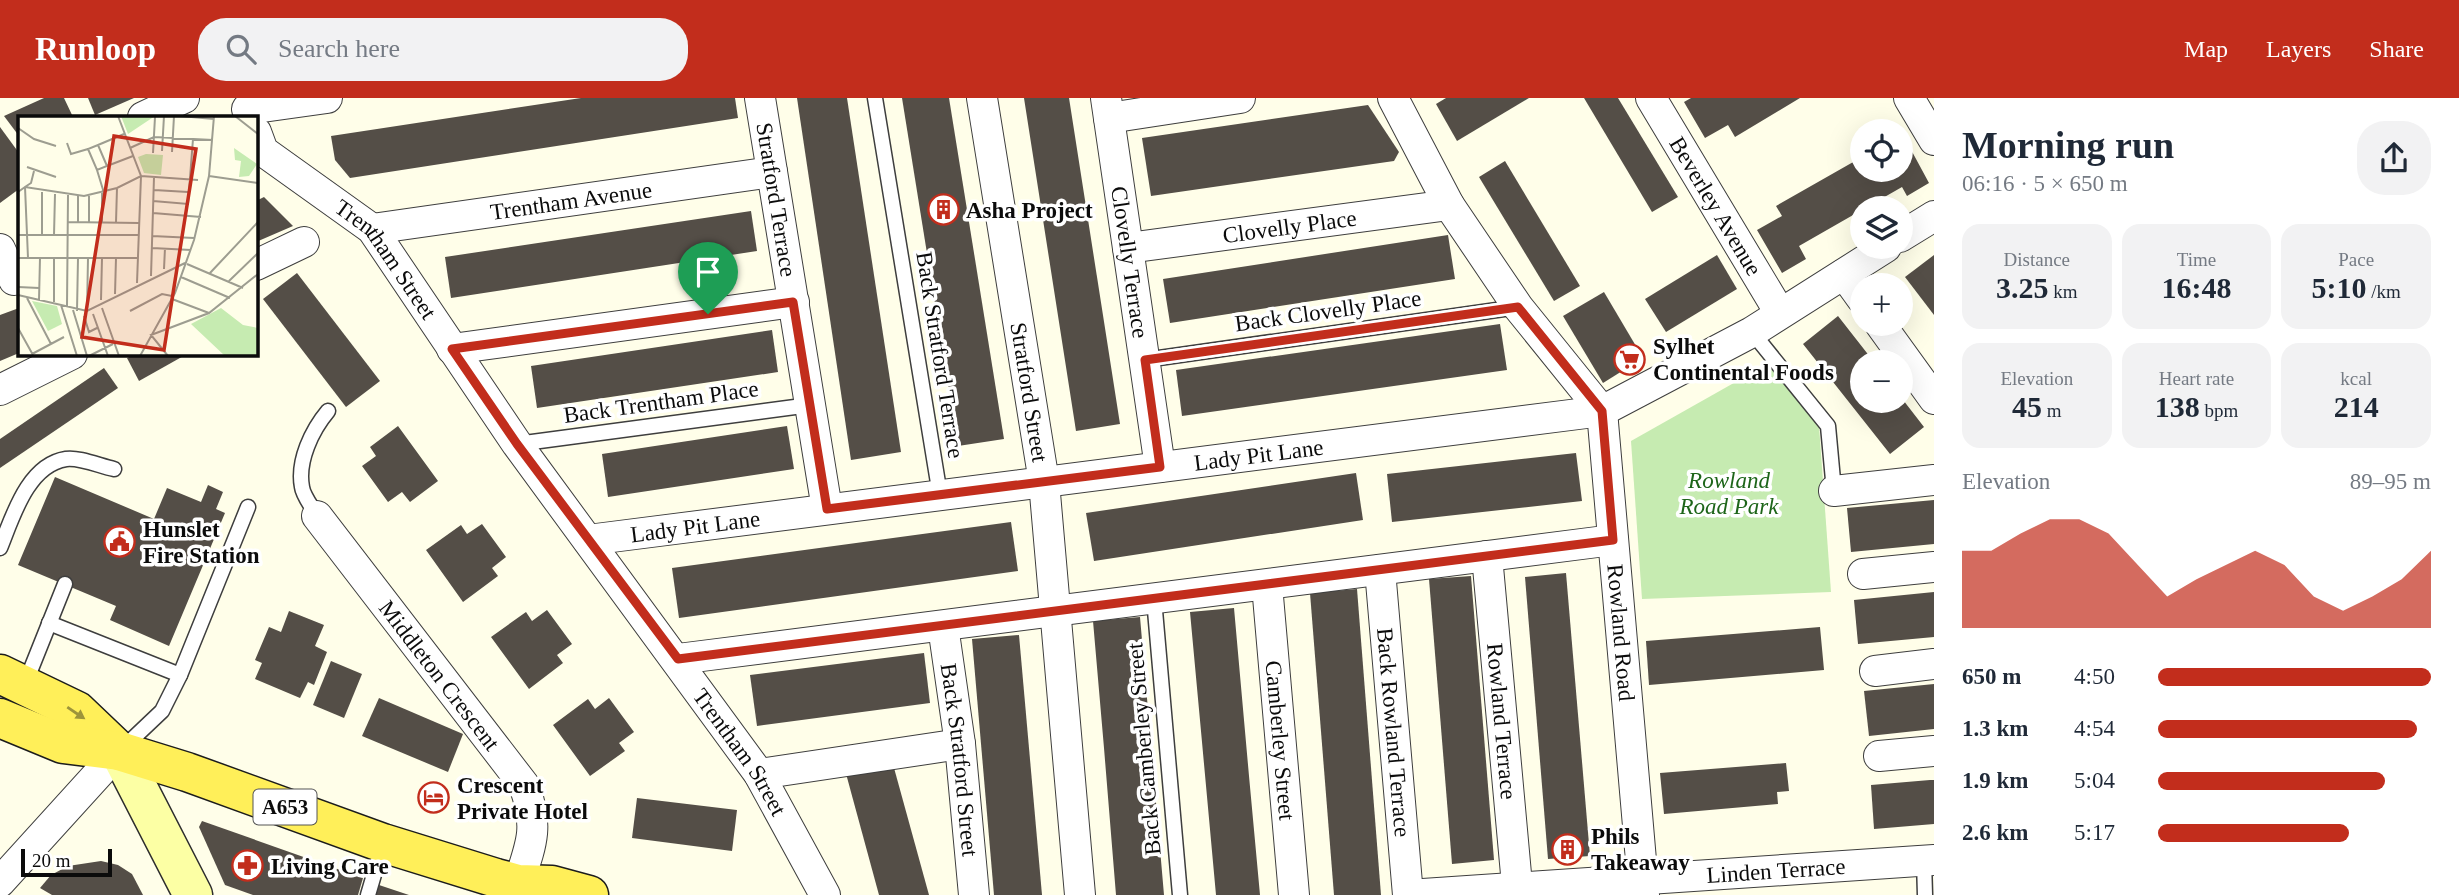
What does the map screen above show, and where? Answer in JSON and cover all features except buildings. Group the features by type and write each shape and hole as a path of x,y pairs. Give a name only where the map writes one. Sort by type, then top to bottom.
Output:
{"main road":[{"name":"A653","path":"11,701 63,744 119,751 187,772 510,888 552,885 589,895"}],"street":[{"path":"144,116 184,98"},
{"path":"249,114 327,98"},
{"name":"Stratford Terrace","path":"760,98 827,509"},
{"name":"Stratford Street","path":"982,98 1044,482 1080,895"},
{"path":"1108,108 1240,98"},
{"path":"1393,98 1448,205 1518,307 1602,411"},
{"name":"Beverley Avenue","path":"1651,98 1780,313"},
{"path":"1909,98 1934,140"},
{"name":"Clovelly Terrace","path":"1108,108 1160,467"},
{"name":"Trentham Street","path":"257,135 263,151 372,229 517,444 678,659 759,774 825,895"},
{"name":"Trentham Avenue","path":"372,229 772,172"},
{"name":"Clovelly Place","path":"1128,248 1448,205"},
{"path":"1913,229 1934,216"},
{"path":"257,265 304,242"},
{"path":"0,249 11,282"},
{"name":"Lady Pit Lane","path":"588,540 1602,411 1752,331 1867,259"},
{"path":"1844,274 1850,282"},
{"path":"452,349 793,302"},
{"path":"1889,336 1934,399"},
{"path":"0,390 70,355"},
{"name":"Rowland Road","path":"1602,411 1643,887"},
{"path":"1834,491 1934,480"},
{"name":"Middleton Crescent","path":"317,516 524,785 533,812 534,837 510,888"},
{"path":"678,659 1613,540"},
{"name":"Rowland Terrace","path":"1487,556 1517,885"},
{"path":"1863,574 1934,567"},
{"name":"Back Rowland Terrace","path":"1380,570 1408,895"},
{"name":"Camberley Street","path":"1266,584 1294,895"},
{"name":"Back Stratford Street","path":"943,626 960,744 974,895"},
{"path":"1875,671 1934,664"},
{"path":"759,774 960,744"},
{"path":"0,882 119,751 193,895"},
{"path":"1879,755 1934,751"},
{"name":"Linden Terrace","path":"1408,895 1517,885 1643,887 1929,861"}],"lane":[{"name":"Back Stratford Terrace","path":"875,98 940,495"},
{"name":"Back Clovelly Place","path":"1145,360 1518,307"},
{"path":"1752,331 1828,426 1834,491"},
{"name":"Back Trentham Place","path":"517,444 810,405"},
{"path":"317,516 302,488 303,465 314,428 328,411"},
{"path":"0,548 24,491 45,470 66,459 114,469"},
{"path":"119,751 162,711 180,675 248,508"},
{"path":"11,701 65,584"},
{"name":"Back Camberley Street","path":"1154,599 1180,895"},
{"path":"49,623 180,675"},
{"path":"368,895 383,843"},
{"path":"1925,895 1929,861"}],"green space":[{"name":"Rowland Road Park","path":"1771,362 1819,426 1831,592 1642,599 1631,441"}],"place":[{"name":"Asha Project","path":"943,210"},
{"name":"Sylhet Continental Foods","path":"1630,359"},
{"name":"Hunslet Fire Station","path":"120,542"},
{"name":"Crescent Private Hotel","path":"434,798"},
{"name":"Phils Takeaway","path":"1568,849"},
{"name":"Living Care","path":"248,866"}],"route":[{"path":"793,302 827,509 1160,467 1145,360 1518,307 1602,411 1613,540 678,659 517,444 452,349 708,314 793,302"}]}
